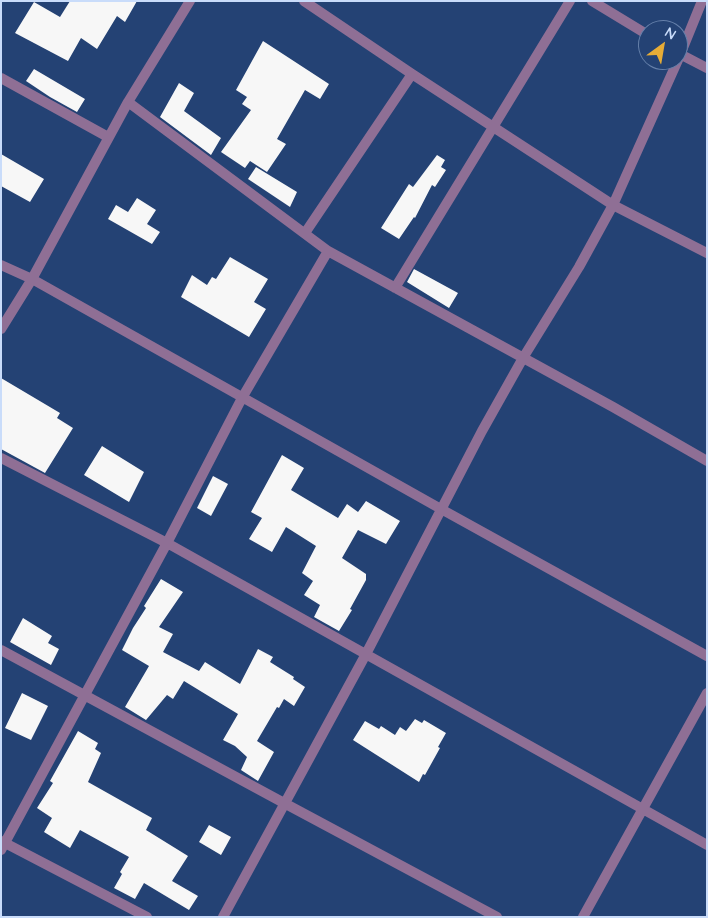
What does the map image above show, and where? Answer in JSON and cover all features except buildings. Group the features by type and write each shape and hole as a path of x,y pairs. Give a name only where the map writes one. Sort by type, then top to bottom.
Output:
{"street":[{"path":"1,329 32,279 128,102 190,1"},
{"path":"304,1 412,74 612,204 707,253"},
{"path":"395,288 495,127 570,1"},
{"path":"592,1 638,29"},
{"path":"688,35 702,1"},
{"path":"688,61 707,68"},
{"path":"223,917 366,654 482,431 523,358 579,267 612,204 673,70"},
{"path":"305,233 412,74"},
{"path":"1,78 108,137"},
{"path":"128,102 328,251 707,461"},
{"path":"147,917 2,844 167,543 242,398 328,251"},
{"path":"1,265 32,279 707,656"},
{"path":"1,458 167,543 707,845"},
{"path":"1,650 497,917"},
{"path":"583,917 707,693"}]}
